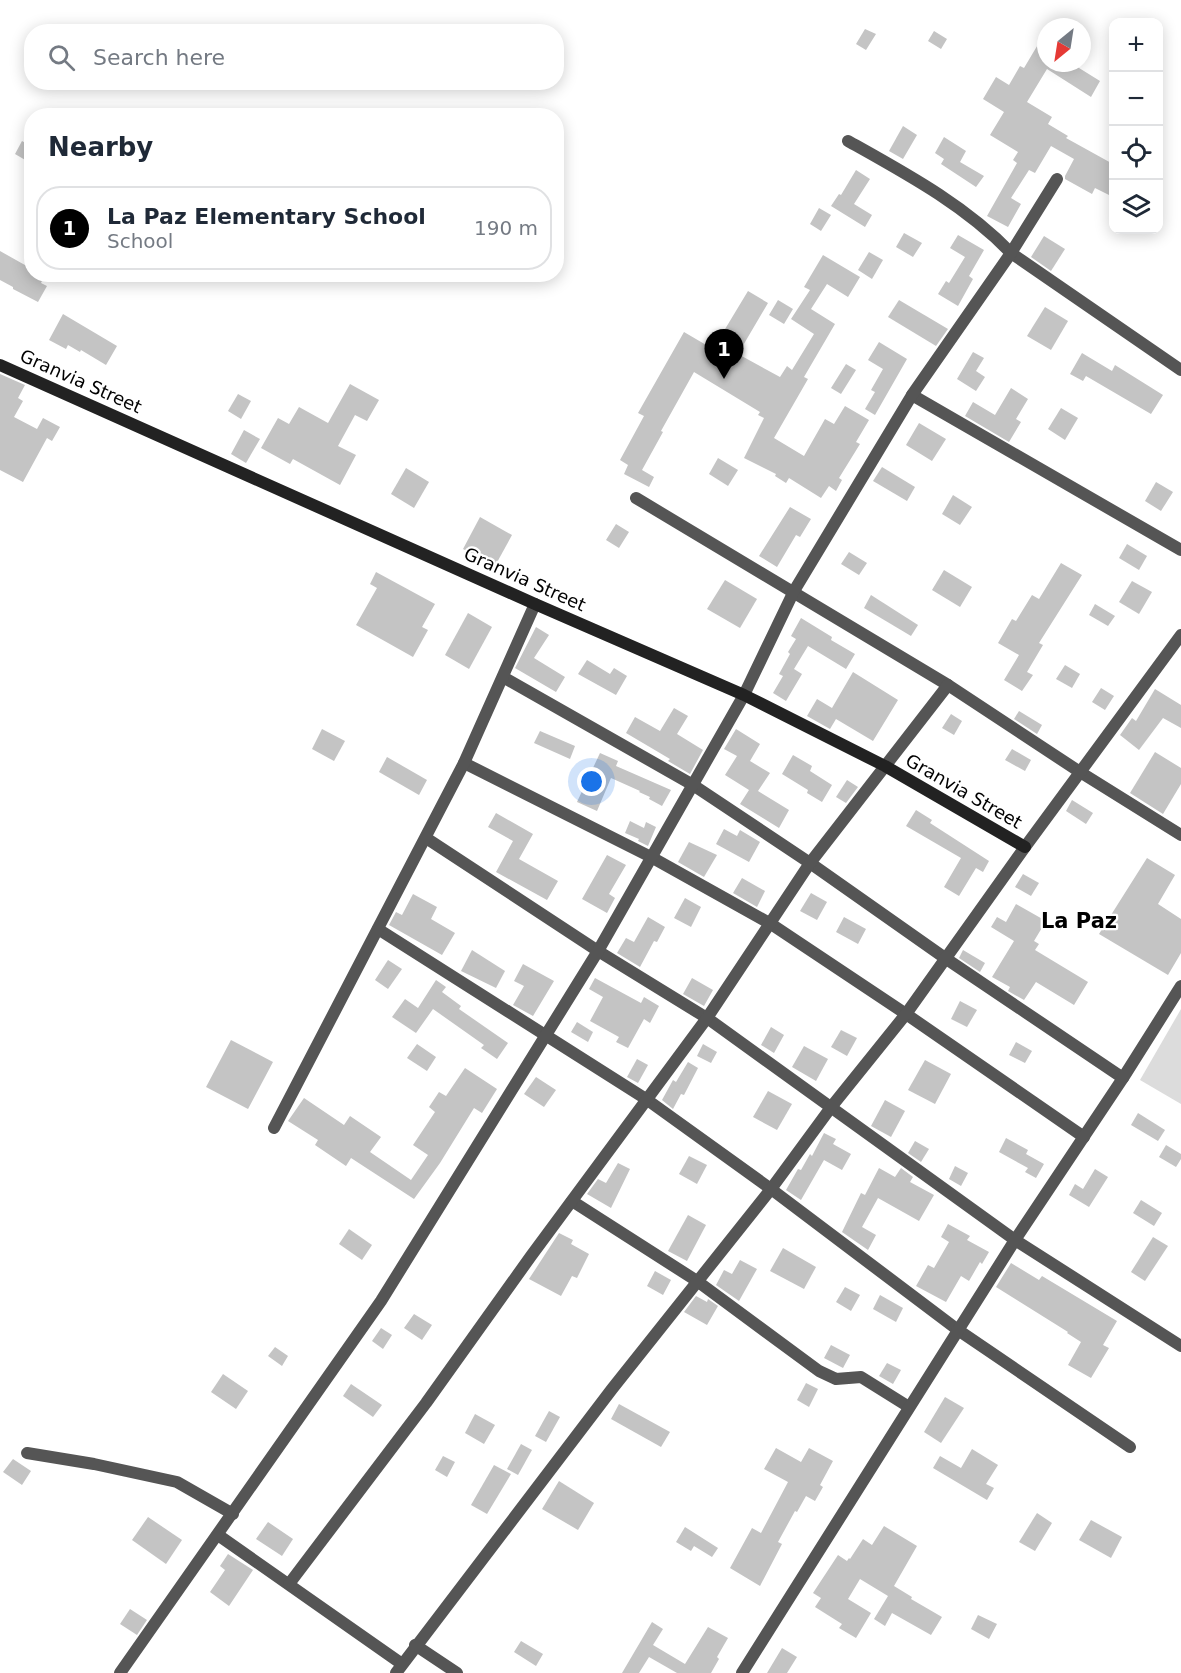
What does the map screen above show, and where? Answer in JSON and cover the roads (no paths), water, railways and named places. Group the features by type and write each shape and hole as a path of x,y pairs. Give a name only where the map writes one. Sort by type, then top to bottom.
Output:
{"street":[{"path":"848,141 932,188 1011,253 1181,370"},
{"path":"120,1673 381,1301 544,1034 598,951 744,694 794,591 912,395 1011,253 1057,179"},
{"name":"Granvia Street","path":"0,365 535,604 744,694 885,766 1025,847"},
{"path":"912,395 1181,550"},
{"path":"636,498 948,685 1181,835"},
{"path":"274,1128 464,763 535,604"},
{"path":"218,1535 289,1584 399,1668 906,1014 1181,635"},
{"path":"503,677 693,785 1123,1078"},
{"path":"289,1584 426,1403 707,1018 810,863 948,685"},
{"path":"464,763 651,856 771,924 1084,1137"},
{"path":"426,838 598,951 707,1018 1015,1240 1181,1346"},
{"path":"378,929 646,1099 771,1189 958,1330 1130,1447"},
{"path":"742,1673 1015,1240 1181,986"},
{"path":"572,1201 698,1281 819,1371 836,1379 861,1377 909,1407"},
{"path":"27,1453 94,1464 177,1482 233,1514"},
{"path":"415,1645 457,1673"}],"place":[{"name":"La Paz Elementary School","path":"724,379"}],"district":[{"name":"La Paz","path":"1079,921"}]}
